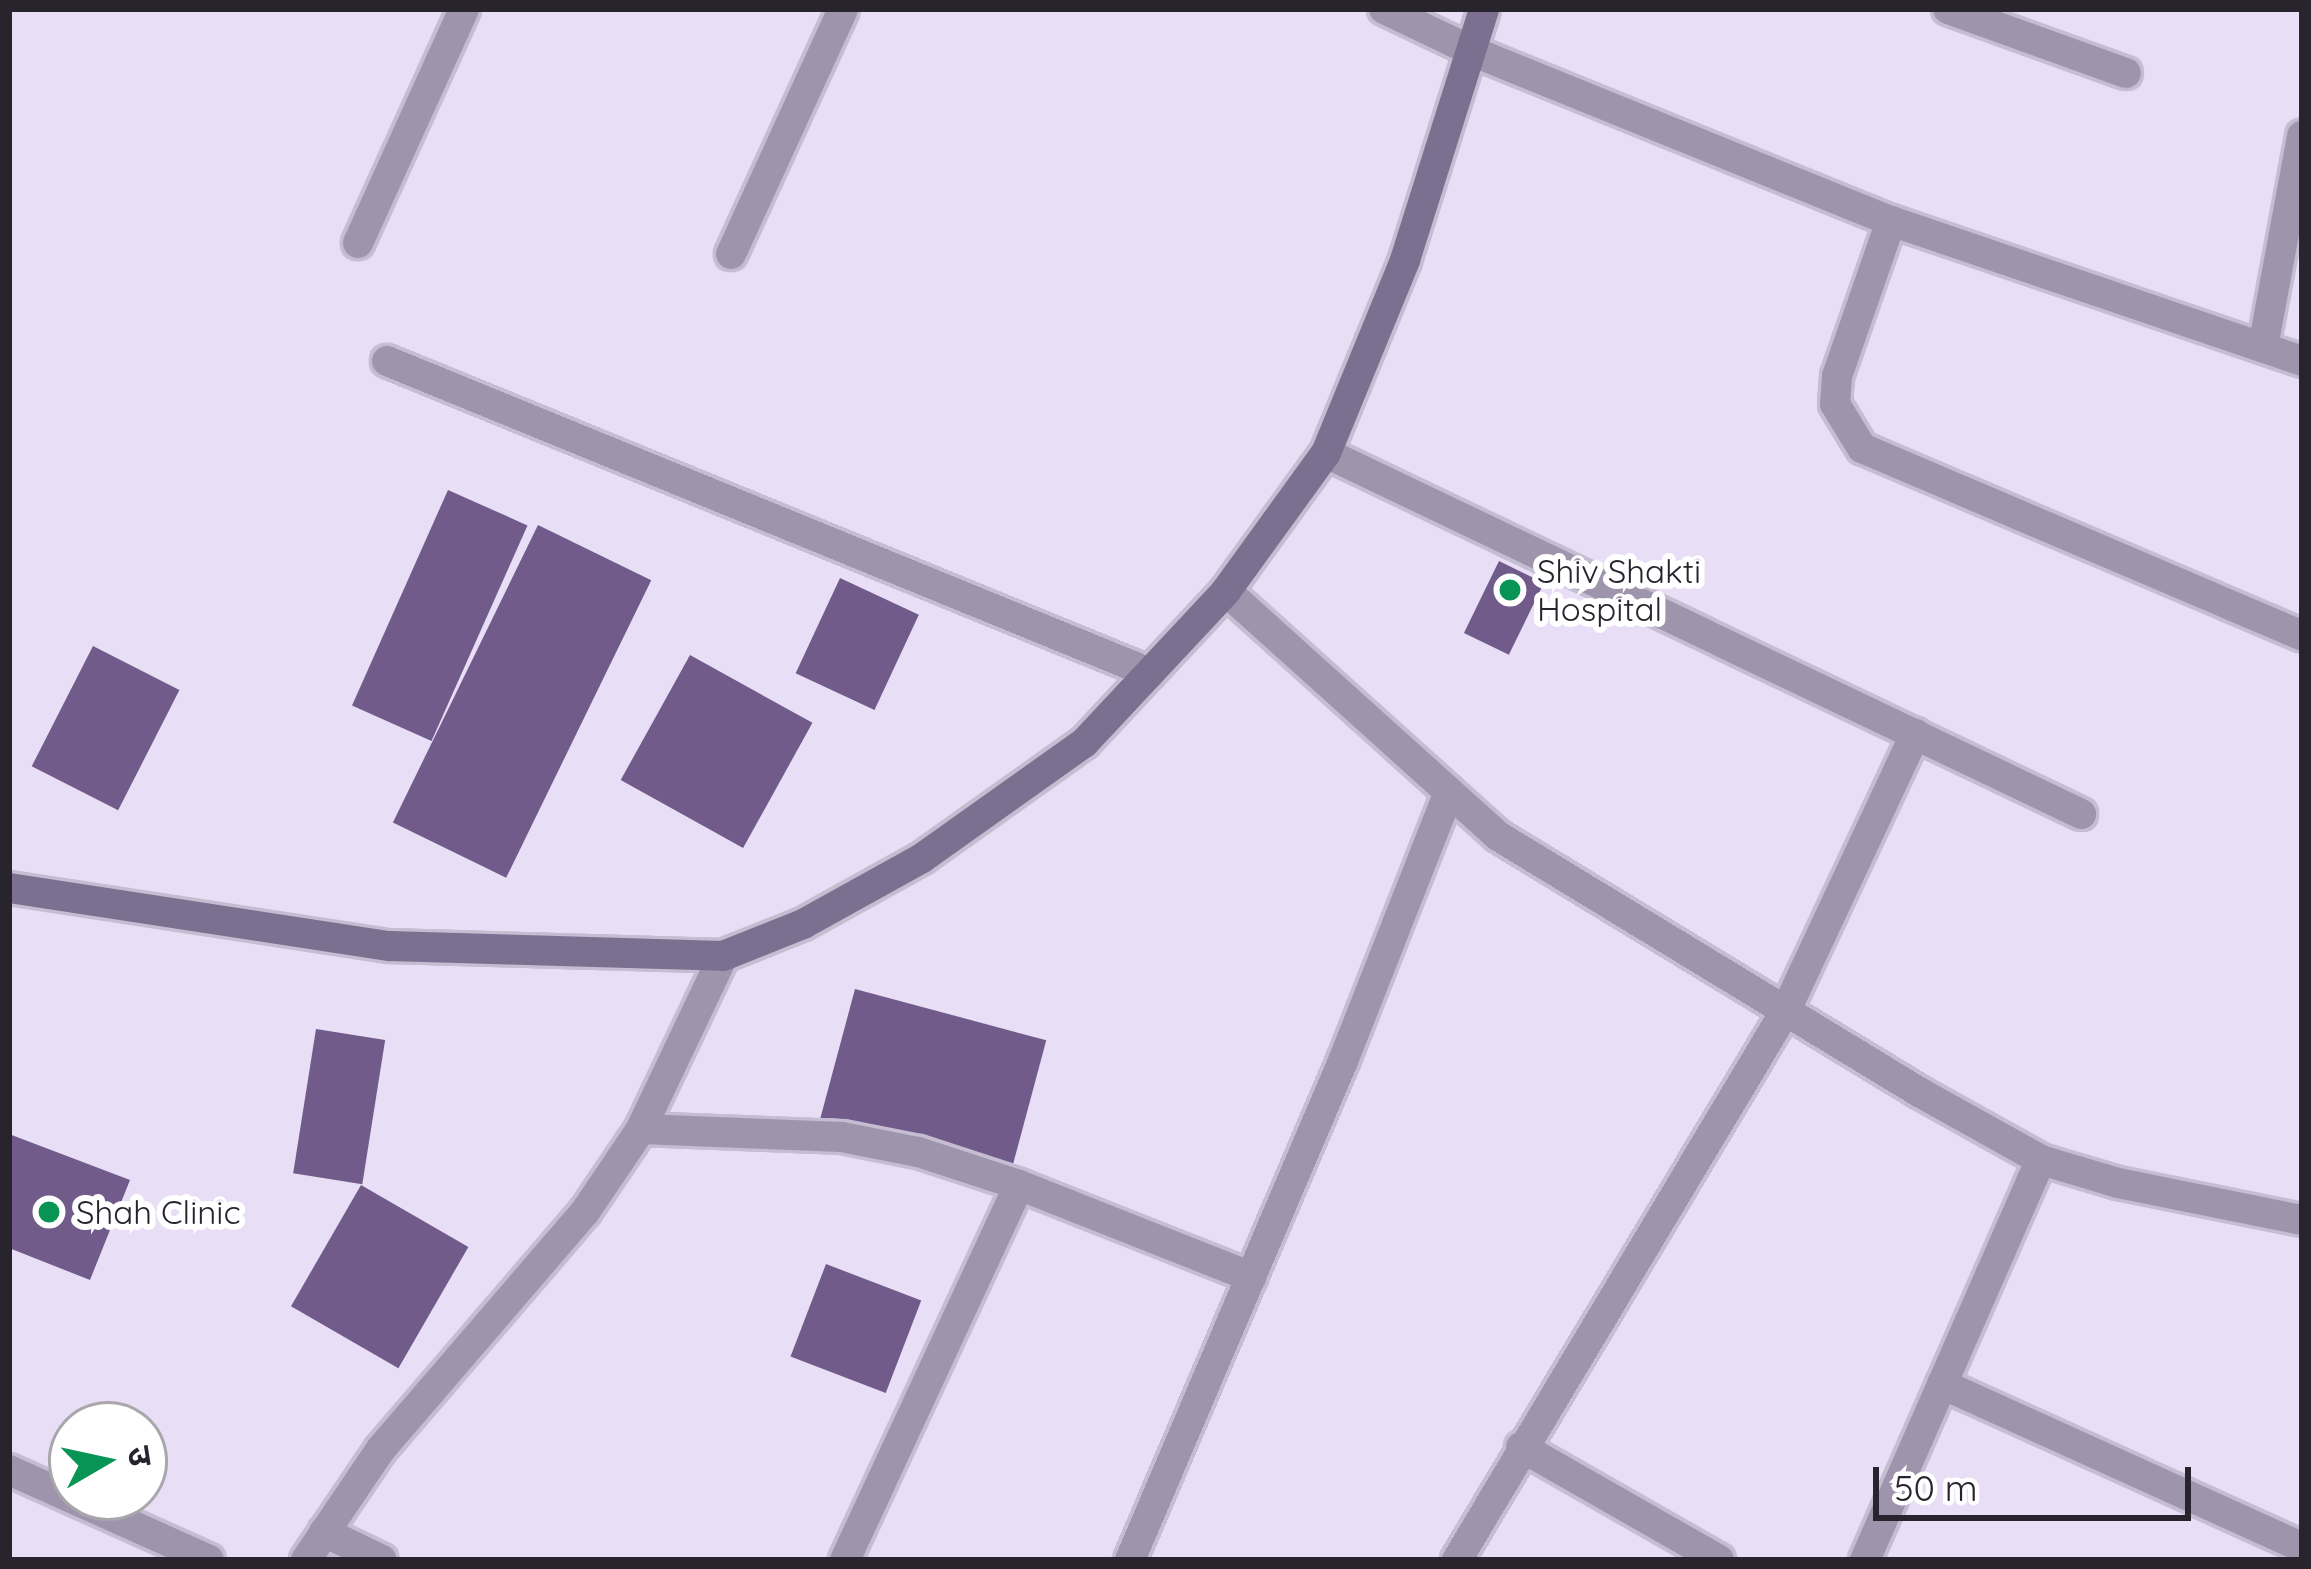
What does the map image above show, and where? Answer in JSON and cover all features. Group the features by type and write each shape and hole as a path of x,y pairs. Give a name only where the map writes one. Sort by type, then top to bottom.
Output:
{"main road":[{"path":"9,888 390,946 723,956 803,924 922,857 1084,743 1226,591 1326,453 1405,260 1484,9"}],"street":[{"path":"358,243 464,9"},
{"path":"1384,9 1474,52 1891,221 2302,361"},
{"path":"1948,9 2126,74"},
{"path":"731,254 831,13"},
{"path":"2263,347 2302,136"},
{"path":"1891,221 1837,376 1835,404 1862,448 2302,636"},
{"path":"387,361 1150,673"},
{"path":"1326,453 2081,814"},
{"path":"1226,591 1449,792 1531,857 2041,1160 2118,1183 2302,1220"},
{"path":"1457,1560 1520,1447 1786,1010 1915,734"},
{"path":"1130,1560 1449,792"},
{"path":"306,1560 381,1449 585,1211 641,1129 723,956"},
{"path":"641,1129 842,1137 918,1152 1019,1185 1250,1277"},
{"path":"1865,1560 2041,1160"},
{"path":"845,1560 1019,1185"},
{"path":"1942,1384 2302,1547"},
{"path":"1520,1447 1719,1560"},
{"path":"9,1470 209,1560"},
{"path":"324,1532 382,1560"}],"building":[{"path":"448,490 527,525 431,741 352,706"},
{"path":"538,525 651,580 506,878 393,823"},
{"path":"1499,561 1544,583 1509,655 1464,633"},
{"path":"840,578 919,615 874,710 796,673"},
{"path":"93,646 179,690 118,810 32,766"},
{"path":"690,655 812,723 743,848 621,780"},
{"path":"855,989 1046,1040 1011,1172 820,1120"},
{"path":"316,1029 385,1040 362,1184 293,1173"},
{"path":"9,1134 130,1180 90,1280 9,1248"},
{"path":"361,1185 468,1247 398,1368 291,1306"},
{"path":"826,1264 921,1301 886,1393 791,1356"}],"place":[{"name":"Shiv Shakti Hospital","path":"1510,590"},
{"name":"Shah Clinic","path":"49,1212"}]}
